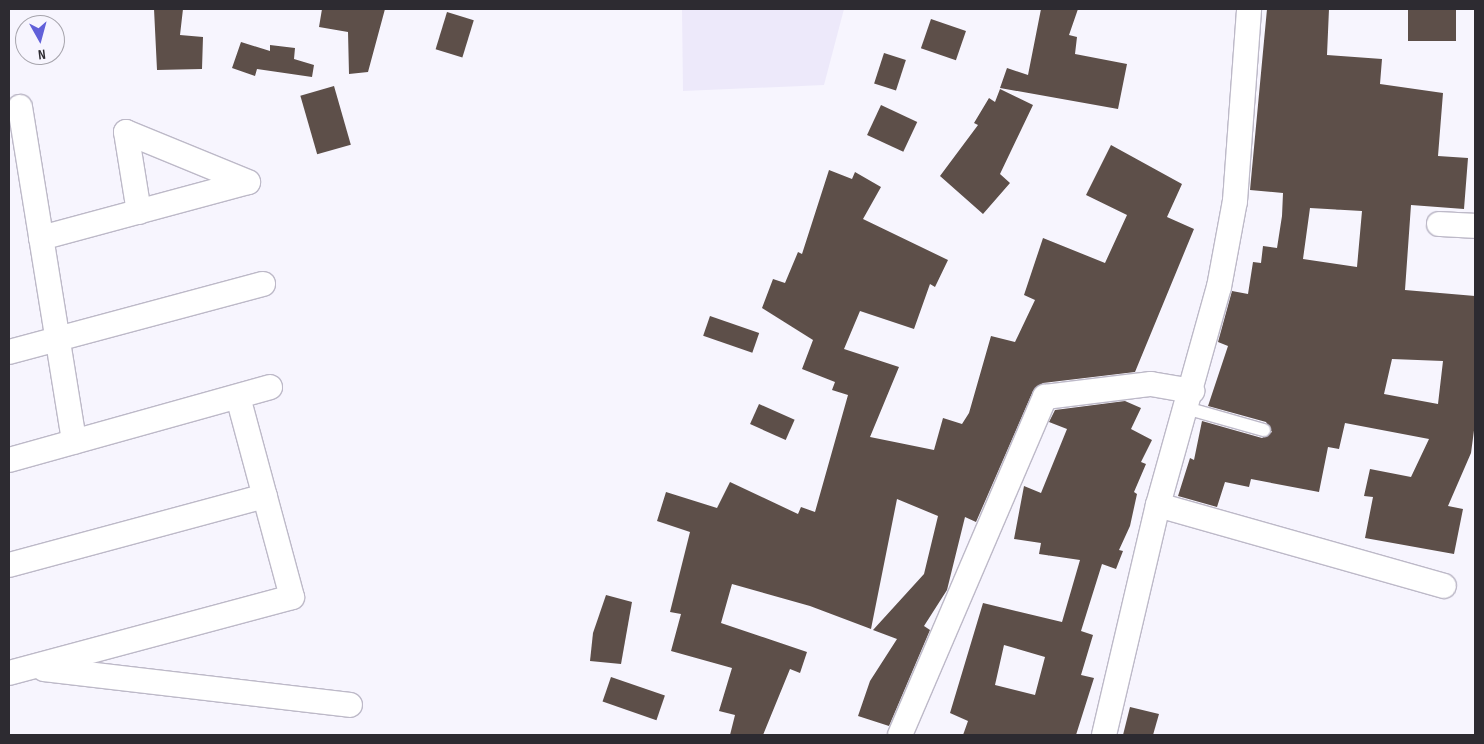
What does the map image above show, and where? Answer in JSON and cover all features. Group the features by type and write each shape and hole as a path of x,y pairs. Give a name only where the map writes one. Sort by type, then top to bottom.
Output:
{"street":[{"path":"1104,735 1158,505 1189,400 1235,201 1250,9"},
{"path":"20,108 74,442"},
{"path":"41,238 138,212 212,192 248,182 126,132 138,212"},
{"path":"1439,224 1475,226"},
{"path":"9,352 263,284"},
{"path":"900,735 1045,397 1151,384 1189,400"},
{"path":"9,460 270,388"},
{"path":"20,670 292,596 238,396"},
{"path":"9,566 266,496"},
{"path":"1158,505 1444,586"},
{"path":"20,670 350,705"}],"lane":[{"path":"1189,400 1264,430"}],"shaded area":[{"path":"682,9 844,9 824,85 683,91"}],"building":[{"path":"154,9 183,9 180,35 203,37 202,69 157,70"},
{"path":"322,9 385,9 368,72 349,74 348,32 319,27"},
{"path":"1041,9 1078,9 1069,35 1077,37 1075,54 1127,64 1118,109 1000,88 1007,68 1028,75"},
{"path":"1267,9 1329,9 1327,55 1382,59 1380,84 1443,93 1438,156 1468,158 1464,209 1411,205 1405,290 1475,296 1475,423 1471,453 1448,506 1463,509 1454,554 1365,538 1373,497 1364,496 1370,469 1411,477 1429,439 1345,423 1339,449 1328,447 1319,492 1251,479 1249,487 1225,482 1217,507 1178,496 1190,458 1194,460 1202,421 1262,438 1272,432 1266,422 1208,406 1228,346 1218,342 1232,291 1248,294 1253,262 1261,263 1263,246 1277,248 1282,216 1283,193 1250,190","holes":["1310,208 1362,211 1357,267 1303,259","1392,359 1443,361 1438,404 1384,394"]},
{"path":"1408,9 1456,9 1456,41 1408,41"},
{"path":"447,12 474,20 462,57 436,49"},
{"path":"931,19 966,31 956,60 921,48"},
{"path":"241,42 270,51 270,45 295,48 294,59 314,65 312,77 257,69 255,76 232,68"},
{"path":"884,53 906,60 896,91 874,83"},
{"path":"334,86 351,145 317,154 300,96"},
{"path":"1000,89 1033,105 1000,174 1010,183 983,214 940,176 978,125 974,123 989,98 995,102"},
{"path":"881,105 917,122 903,152 867,135"},
{"path":"1111,145 1182,184 1167,217 1194,229 1135,372 1043,383 1033,391 976,522 965,517 947,590 924,626 930,630 889,726 858,716 870,681 897,639 873,630 924,574 938,516 897,499 871,629 810,606 732,584 721,623 807,652 800,673 790,669 763,735 730,735 735,715 719,711 732,668 671,651 681,614 670,612 690,532 657,521 666,492 717,508 730,482 798,514 801,507 815,512 848,395 832,390 835,382 802,369 813,340 762,308 773,279 785,283 798,252 802,254 829,170 852,179 855,172 881,187 863,219 948,260 935,287 930,284 914,329 860,311 844,349 899,367 870,437 934,450 943,418 962,424 969,413 991,336 1015,342 1035,300 1024,295 1043,238 1105,263 1127,215 1086,195"},
{"path":"710,316 759,333 752,353 703,336"},
{"path":"1125,401 1141,408 1131,429 1152,440 1141,462 1146,464 1134,492 1137,494 1130,526 1119,550 1123,551 1116,569 1102,564 1081,631 1093,635 1081,675 1094,678 1076,735 963,735 968,721 950,713 983,603 1062,622 1080,560 1039,554 1041,543 1014,539 1024,486 1041,493 1067,429 1049,422 1055,410","holes":["1004,645 1045,657 1035,695 995,685"]},
{"path":"759,404 795,420 786,440 750,424"},
{"path":"606,595 632,602 621,664 590,661 593,633"},
{"path":"611,677 665,696 656,720 603,702"},
{"path":"1130,707 1159,714 1153,735 1123,735"}]}
